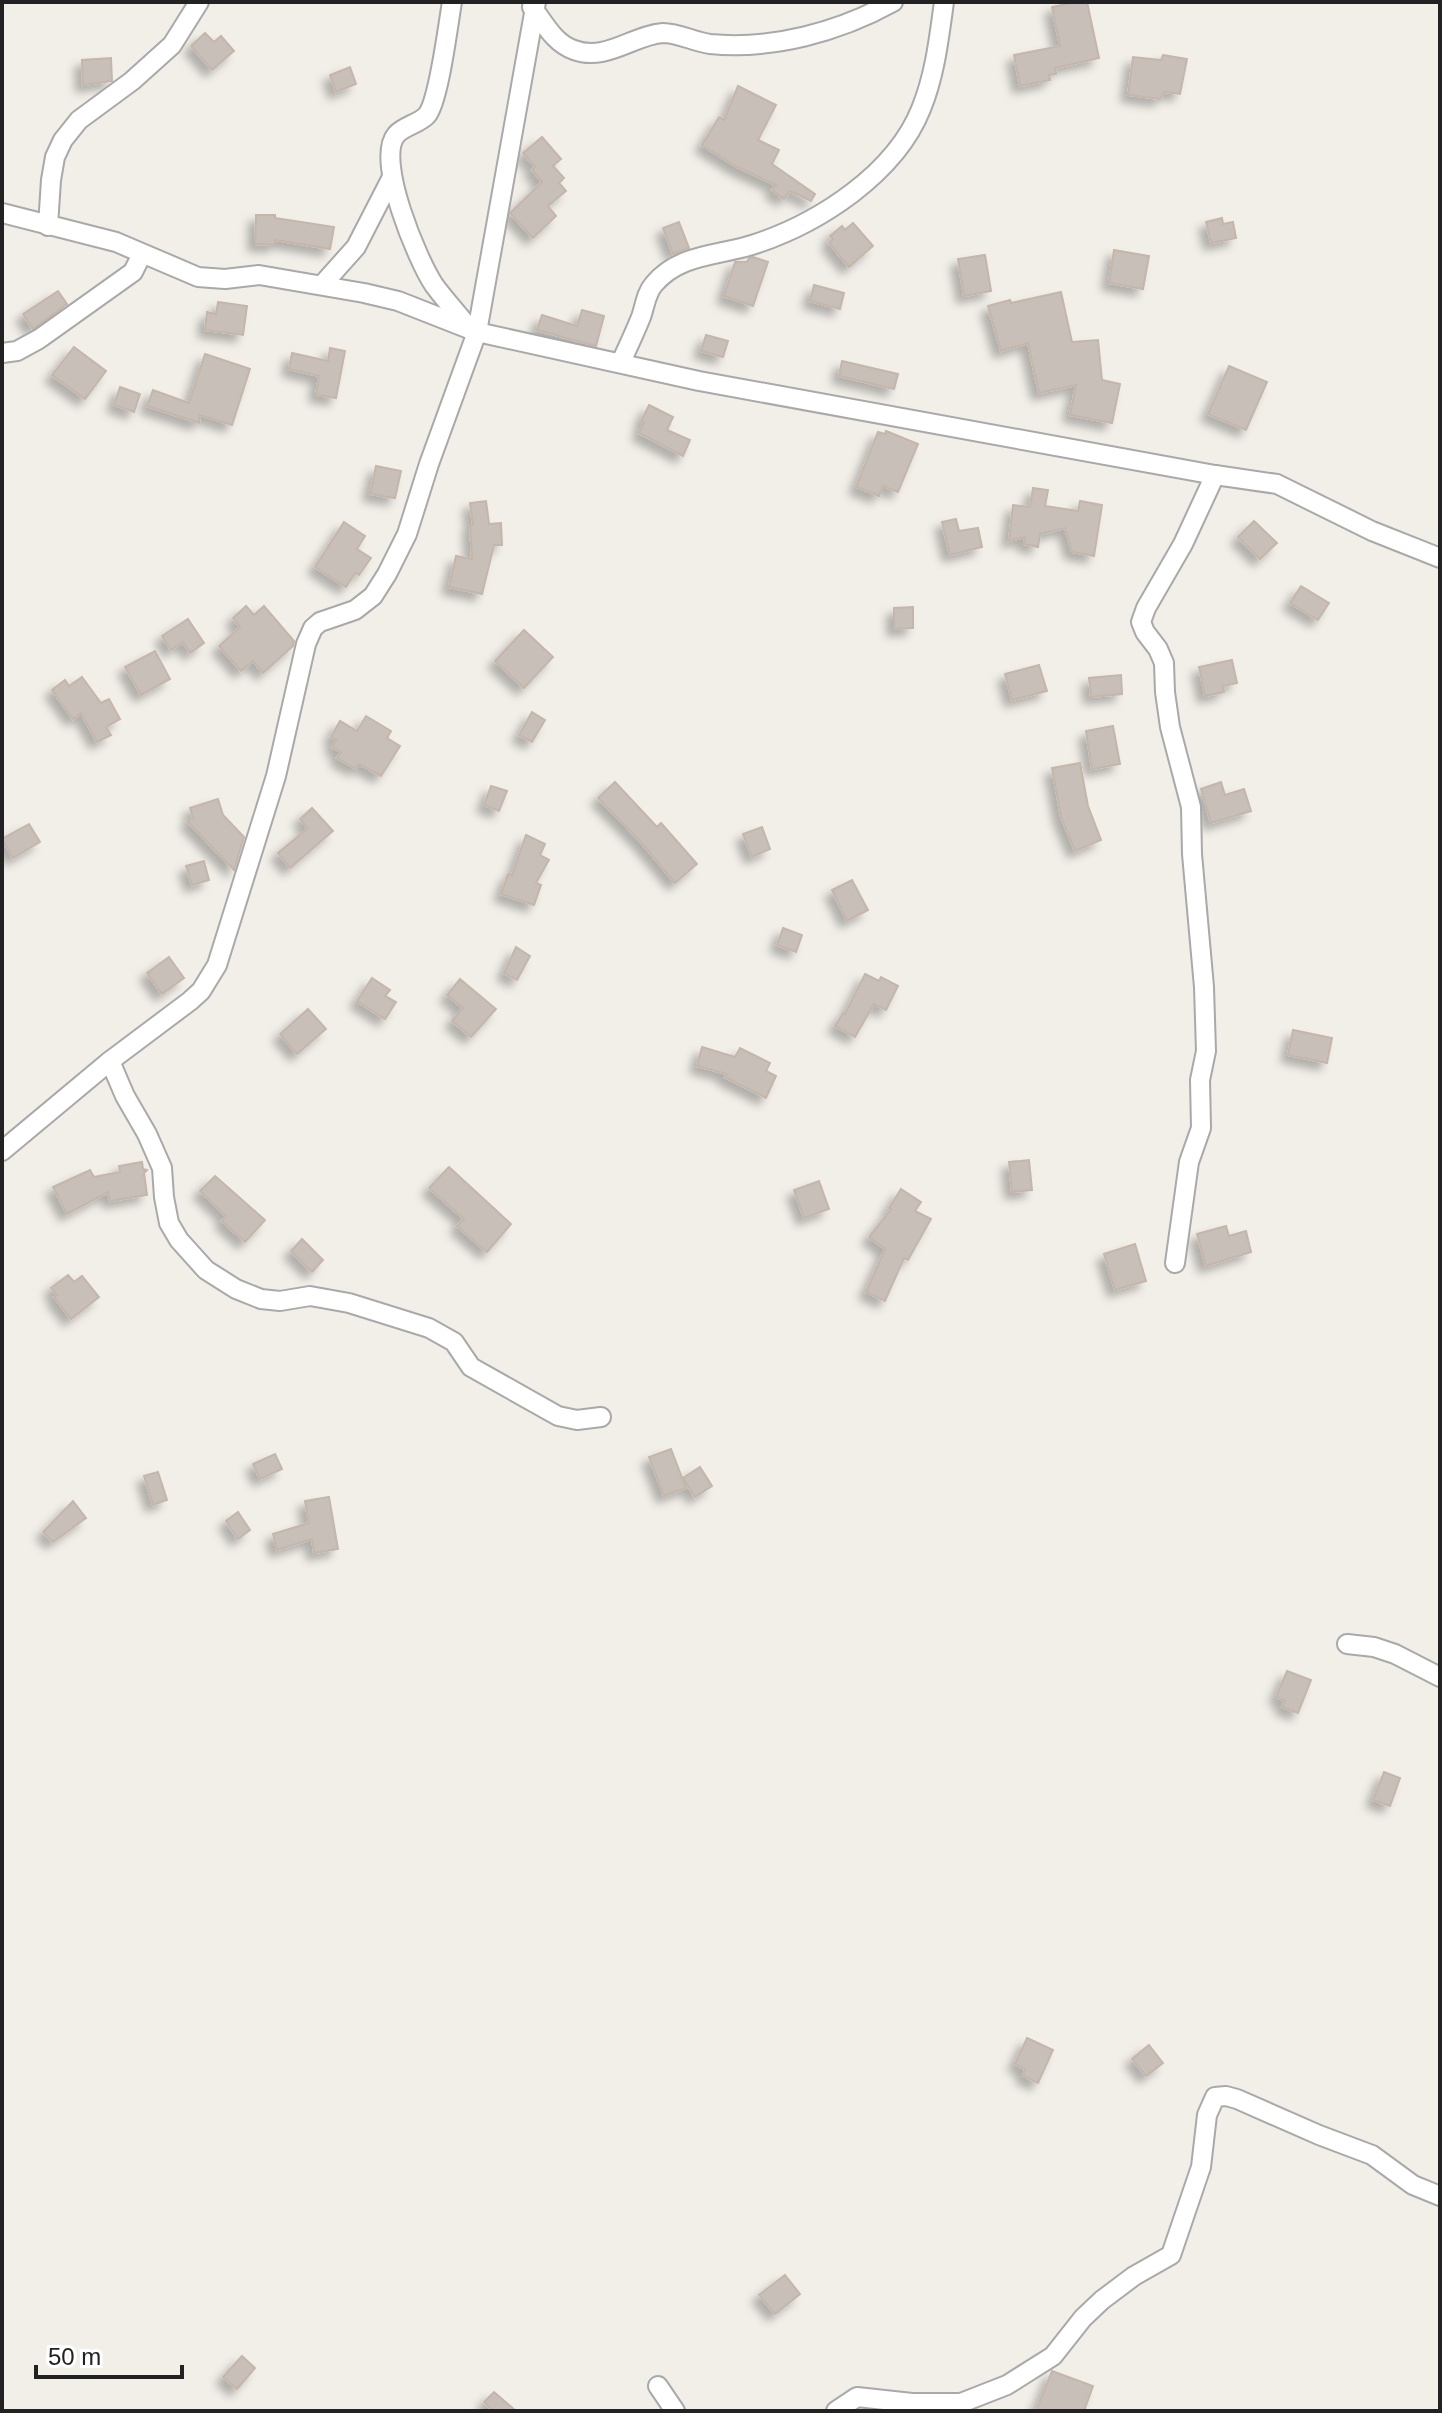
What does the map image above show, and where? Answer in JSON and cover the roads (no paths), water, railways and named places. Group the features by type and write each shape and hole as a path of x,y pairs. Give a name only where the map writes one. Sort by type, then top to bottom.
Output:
{"street":[{"path":"48,226 55,157 63,140 79,120 132,81 172,45 199,2"},
{"path":"452,2 435,96 426,115 396,135 391,149 392,177 409,233 433,283 474,331"},
{"path":"533,5 550,33 563,45 577,52 590,53 604,52 654,34 667,33 707,43 771,43 844,26 893,2"},
{"path":"621,362 647,295 668,272 696,256 757,244 811,219 871,180 892,157 921,112 933,76 944,2"},
{"path":"2,1151 110,1061 190,1001 201,991 217,965 276,776 306,644 313,628 320,622 366,603 387,574 407,534 474,331 533,5"},
{"path":"322,285 356,247 392,177"},
{"path":"2,213 116,242 198,277 225,279 259,275 322,285 398,301 474,331 699,381 1277,484 1372,531 1440,558"},
{"path":"2,353 17,351 39,339 133,272 142,254"},
{"path":"1175,1263 1189,1162 1201,1128 1200,1080 1206,1051 1204,987 1191,807 1173,741 1164,663 1141,622 1183,544 1215,475"},
{"path":"110,1061 162,1168 169,1223 179,1240 206,1270 236,1289 261,1299 280,1301 310,1296 349,1303 415,1323 447,1336 471,1367 558,1416 577,1420 601,1417"},
{"path":"1347,1644 1374,1647 1395,1654 1440,1677"},
{"path":"836,2411 857,2397 912,2403 961,2403 1007,2385 1053,2356 1083,2318 1102,2300 1134,2276 1171,2255 1201,2167 1207,2115 1215,2097 1237,2099 1372,2155 1413,2185 1440,2196"},
{"path":"658,2386 675,2411"}]}
